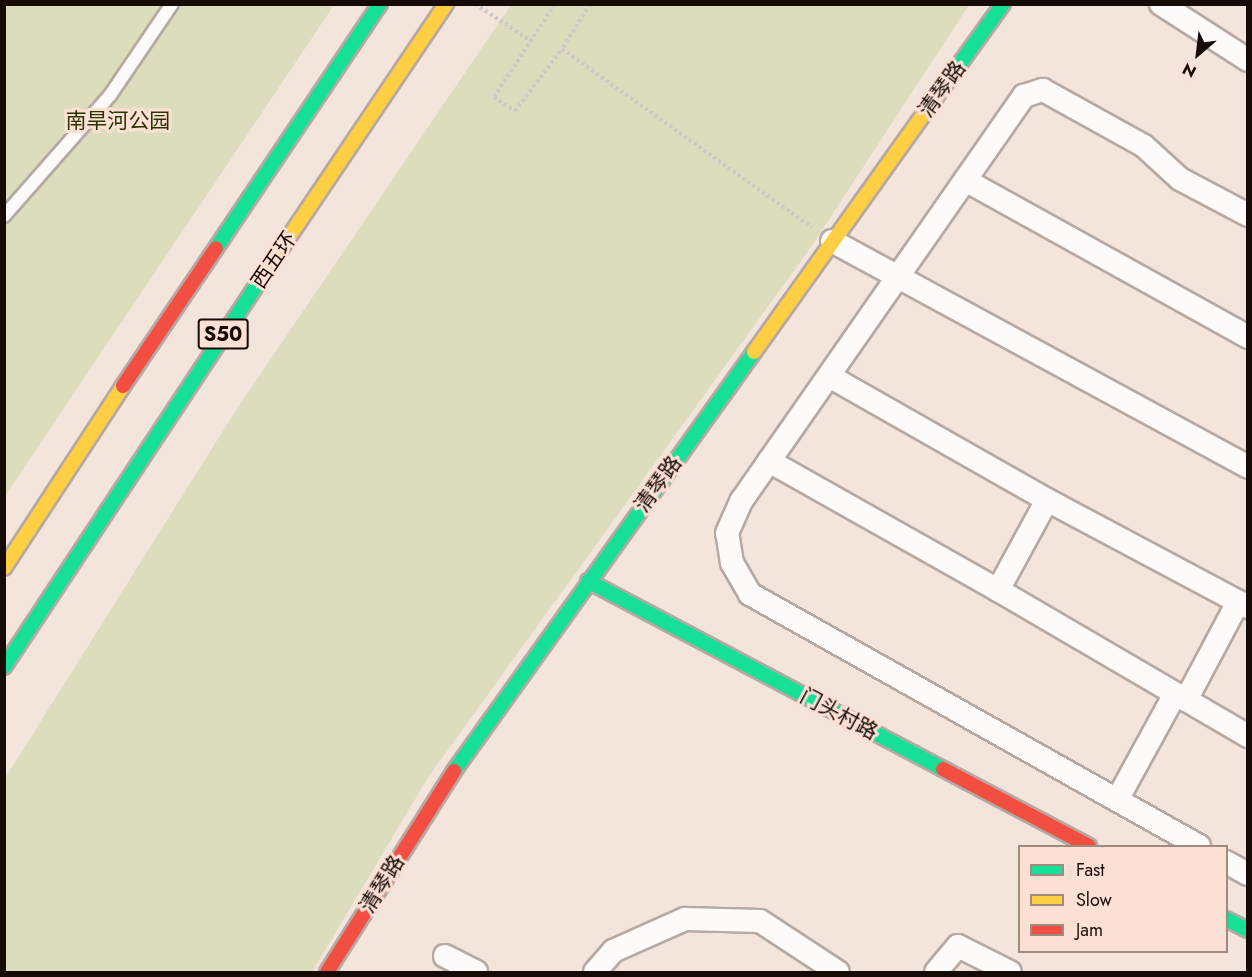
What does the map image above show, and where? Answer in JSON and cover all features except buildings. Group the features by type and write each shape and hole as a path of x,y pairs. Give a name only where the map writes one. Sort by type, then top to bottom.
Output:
{"main road":[{"name":"S50","path":"4,568 84,444 380,4"},
{"name":"西五环","path":"4,667 131,472 446,4"},
{"name":"清琴路","path":"327,972 440,790 1003,4"},
{"name":"门头村路","path":"588,581 1087,845"},
{"path":"1228,920 1248,930"}],"street":[{"path":"1161,4 1248,60"},
{"path":"1197,845 750,594 732,563 727,533 742,500 1024,96 1043,90 1144,146 1180,179 1248,215"},
{"path":"965,180 1248,337"},
{"path":"832,242 1248,467"},
{"path":"829,376 1047,500 1243,605 1180,697 1117,800"},
{"path":"769,461 998,590 1248,736"},
{"path":"998,590 1047,500"},
{"path":"1228,863 1248,873"},
{"path":"595,972 613,951 685,919 760,921 838,972"},
{"path":"936,972 958,946 1010,972"},
{"path":"445,956 476,972"}],"lane":[{"path":"4,216 111,94 172,4"}],"path":[{"path":"475,4 531,41"},
{"path":"555,4 494,97 515,111 562,49 590,4"},
{"path":"562,49 832,242"}],"green space":[{"name":"南旱河公园","path":"5,5 334,5 5,496"},
{"path":"511,5 969,5 811,247 429,776 312,972 5,972 4,780 238,407"}],"traffic: fast":[{"path":"216,248 380,4"},
{"path":"951,76 1003,4"},
{"path":"4,667 272,262"},
{"path":"454,771 754,352"},
{"path":"588,581 943,769"},
{"path":"1228,920 1248,930"}],"traffic: slow":[{"path":"272,262 446,4"},
{"path":"754,352 951,76"},
{"path":"4,568 123,386"}],"traffic: jam":[{"path":"123,386 216,248"},
{"path":"943,769 1087,845"},
{"path":"327,972 454,771"}]}
